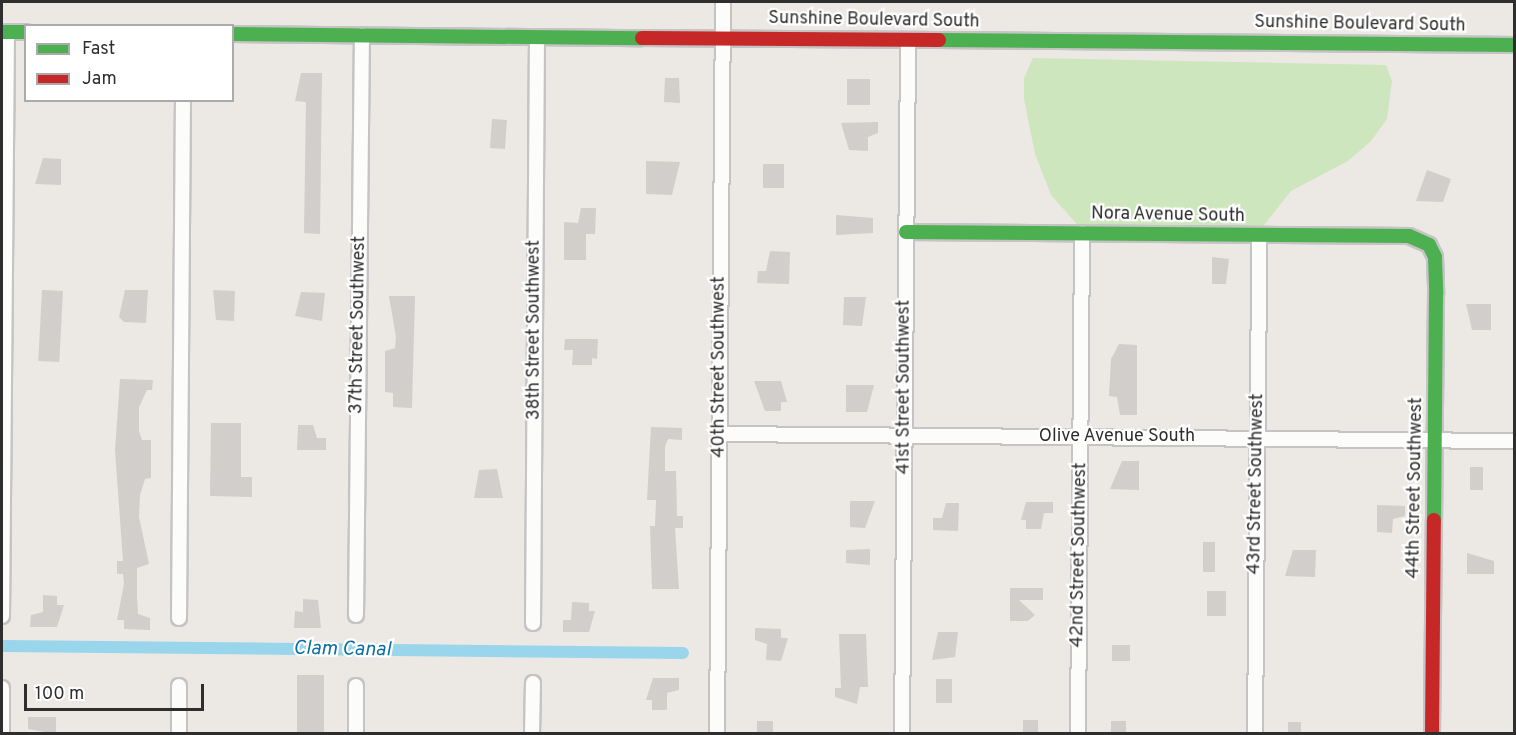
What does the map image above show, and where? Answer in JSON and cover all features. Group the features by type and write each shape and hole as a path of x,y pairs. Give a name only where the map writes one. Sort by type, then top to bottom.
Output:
{"street":[{"name":"40th Street Southwest","path":"717,734 723,2"},
{"path":"2,616 4,32 24,32"},
{"name":"Sunshine Boulevard South","path":"234,34 1515,45"},
{"name":"37th Street Southwest","path":"356,615 362,35"},
{"name":"38th Street Southwest","path":"533,623 537,37"},
{"name":"41st Street Southwest","path":"902,734 908,40"},
{"path":"179,618 183,102"},
{"name":"Nora Avenue South","path":"906,232 1409,236 1429,245"},
{"name":"42nd Street Southwest","path":"1078,734 1082,233"},
{"name":"43rd Street Southwest","path":"1255,734 1259,235"},
{"name":"44th Street Southwest","path":"1429,245 1435,257 1432,734"},
{"name":"Olive Avenue South","path":"720,434 1515,441"},
{"path":"532,734 533,683"},
{"path":"179,686 179,734"},
{"path":"356,686 356,734"},
{"path":"2,688 2,734"}],"green space":[{"path":"1033,58 1386,65 1392,81 1387,119 1371,141 1348,161 1291,191 1261,229 1082,230 1051,195 1035,154 1024,99 1024,78"}],"building":[{"path":"301,73 322,73 320,234 304,233 306,102 295,101"},
{"path":"665,78 679,78 680,103 664,102"},
{"path":"847,79 870,79 870,105 847,105"},
{"path":"492,119 507,120 505,149 490,148"},
{"path":"878,122 878,133 868,137 868,151 849,150 841,123"},
{"path":"43,158 61,159 61,185 35,184"},
{"path":"646,161 680,162 672,195 646,194"},
{"path":"763,164 784,164 784,188 763,188"},
{"path":"1427,170 1451,179 1443,202 1416,201"},
{"path":"581,208 596,208 595,234 586,234 586,260 564,260 564,222 578,223"},
{"path":"836,215 873,218 873,233 836,235"},
{"path":"770,251 790,252 789,284 757,283 758,271 766,271"},
{"path":"1212,257 1229,259 1226,284 1212,284"},
{"path":"42,290 63,291 59,362 38,361"},
{"path":"125,290 148,290 146,323 124,322 119,317"},
{"path":"213,290 235,291 234,321 216,320"},
{"path":"301,292 325,293 322,321 295,316"},
{"path":"389,296 415,296 412,408 393,407 393,393 385,392 385,351 395,348 396,337"},
{"path":"844,297 866,297 862,326 843,325"},
{"path":"1466,304 1491,304 1491,330 1472,330"},
{"path":"565,339 598,339 597,359 592,358 592,365 572,365 573,350 564,350"},
{"path":"1119,344 1137,345 1137,415 1120,415 1117,397 1109,396 1111,359"},
{"path":"120,379 153,380 152,390 147,390 139,407 139,431 142,440 151,440 151,478 145,479 140,495 139,517 149,564 137,568 138,614 150,618 150,630 124,629 124,620 117,620 124,584 123,574 117,574 117,561 123,561 115,450"},
{"path":"754,381 781,381 787,402 781,402 781,411 765,411"},
{"path":"846,385 874,385 867,412 846,412"},
{"path":"211,423 241,423 241,477 252,477 252,497 210,496"},
{"path":"298,425 313,425 317,438 326,438 326,450 297,450"},
{"path":"651,427 682,428 682,440 668,439 665,447 665,471 676,471 677,516 683,516 683,528 675,528 679,589 652,589 650,526 655,526 656,500 647,500"},
{"path":"1122,461 1139,461 1139,490 1110,489"},
{"path":"1470,467 1483,467 1483,490 1470,490"},
{"path":"497,469 503,498 474,498 479,470"},
{"path":"850,501 875,501 865,528 850,527"},
{"path":"1026,502 1053,502 1053,513 1044,513 1041,529 1026,529 1026,520 1021,520"},
{"path":"946,503 959,503 958,531 933,530 933,518 942,518"},
{"path":"1377,505 1405,506 1405,516 1393,519 1392,533 1377,532"},
{"path":"1203,542 1215,542 1215,572 1203,572"},
{"path":"870,549 870,565 846,563 846,550"},
{"path":"1293,550 1316,550 1315,577 1285,576"},
{"path":"1467,553 1494,561 1494,574 1467,574"},
{"path":"1010,588 1043,588 1043,600 1019,600 1035,615 1028,621 1010,621"},
{"path":"1207,591 1226,591 1226,616 1207,616"},
{"path":"43,595 57,596 57,605 64,605 57,627 30,627 31,615 43,612"},
{"path":"303,599 318,600 321,628 294,628 295,611 303,612"},
{"path":"572,602 589,603 589,611 595,611 589,632 563,632 563,620 571,620"},
{"path":"755,628 781,629 781,638 788,638 781,661 766,660 767,644 755,640"},
{"path":"938,632 958,632 955,657 932,660"},
{"path":"839,634 866,634 868,687 860,687 857,704 835,697 835,688 841,688"},
{"path":"1112,645 1130,645 1130,661 1112,661"},
{"path":"297,675 324,675 324,734 297,734"},
{"path":"653,678 679,678 679,690 667,693 667,710 652,710 652,700 646,700"},
{"path":"936,679 952,679 952,703 936,703"},
{"path":"28,717 56,717 56,734 28,729"},
{"path":"1023,720 1038,720 1038,734 1023,734"},
{"path":"757,721 773,721 773,734 757,734"},
{"path":"1111,721 1126,721 1126,734 1111,734"},
{"path":"1288,722 1301,722 1301,734 1288,734"}],"waterway":[{"name":"Clam Canal","path":"2,646 683,653"}],"traffic: fast":[{"path":"2,32 24,32"},
{"path":"234,34 642,38"},
{"path":"939,40 1514,45"},
{"path":"906,232 1409,236 1429,245 1435,257 1436,294 1434,520"}],"traffic: jam":[{"path":"642,38 939,40"},
{"path":"1432,734 1434,520"}]}
